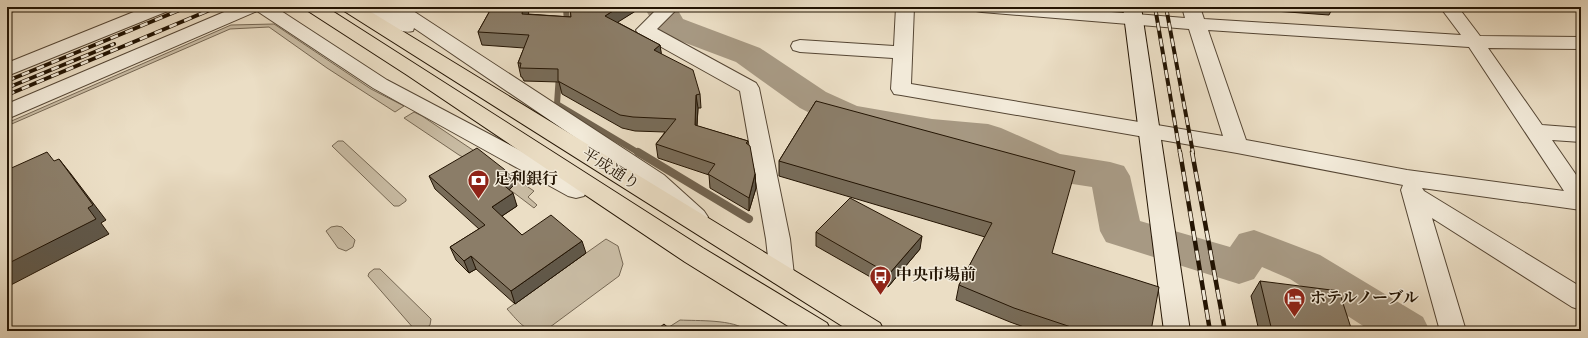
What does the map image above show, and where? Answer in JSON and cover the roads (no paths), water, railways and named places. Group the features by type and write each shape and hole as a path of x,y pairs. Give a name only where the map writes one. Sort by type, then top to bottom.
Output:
{"main road":[{"name":"平成通り","path":"314,7 694,255 818,331"},
{"name":"平成通り","path":"350,7 716,235 782,274 871,331"}],"street":[{"path":"7,70 162,7"},
{"path":"7,112 251,7"},
{"path":"263,7 380,84 576,190 414,71"},
{"path":"285,7 377,68 385,76 380,84"},
{"path":"373,7 432,43 454,46"},
{"path":"395,7 656,181 716,235"},
{"path":"670,7 644,30 749,88 778,239 782,274"},
{"path":"905,7 901,89 1237,146 1410,187 1581,201"},
{"path":"982,7 1194,15 1475,42 1581,43"},
{"path":"1449,7 1475,42 1581,201"},
{"path":"1132,13 1177,331"},
{"path":"1194,15 1237,146"},
{"path":"800,46 903,53"},
{"path":"1534,131 1581,135"},
{"path":"1410,187 1581,300"},
{"path":"1410,187 1453,331"}],"waterway":[{"path":"566,7 567,25"},
{"path":"660,7 671,26 748,55 813,100 848,117 932,132 988,137 1053,167 1110,176 1121,231 1239,267 1254,246 1305,267 1407,331"},
{"path":"559,74 557,104 639,153"},
{"path":"638,152 749,219"}],"railway":[{"path":"7,81 187,7"},
{"path":"7,95 217,7"},
{"path":"1155,7 1180,153"},
{"path":"1166,7 1193,153"},
{"path":"7,88 114,44"},
{"path":"1180,152 1210,331"},
{"path":"1192,152 1225,331"}],"place":[{"name":"足利銀行","path":"478,200"},
{"name":"中央市場前","path":"880,296"},
{"name":"ホテルノーブル","path":"1294,318"}]}
